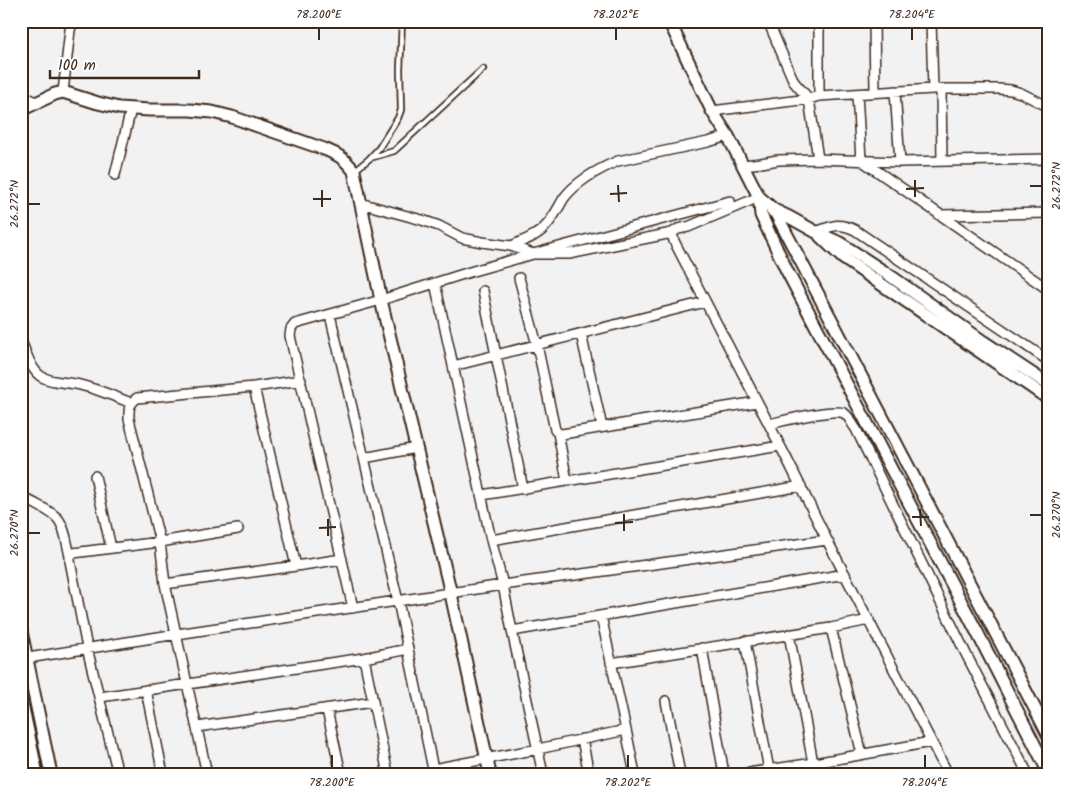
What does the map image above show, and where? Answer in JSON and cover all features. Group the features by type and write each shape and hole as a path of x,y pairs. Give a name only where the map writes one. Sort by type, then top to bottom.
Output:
{"street":[{"path":"63,92 70,30 73,21"},
{"path":"669,21 712,111 728,136 759,197 761,215 787,270 1049,772"},
{"path":"768,21 794,82 809,99 818,159"},
{"path":"818,96 819,21"},
{"path":"874,21 875,92"},
{"path":"930,21 942,161"},
{"path":"712,111 809,99 818,96 937,89 1011,90 1049,107"},
{"path":"895,91 900,162"},
{"path":"21,110 63,92 98,104 118,108 212,112 232,117 324,149 337,154 347,161 354,171 381,300 451,594 490,774"},
{"path":"21,94 37,103"},
{"path":"857,94 861,160"},
{"path":"114,175 131,109"},
{"path":"511,246 538,234 572,189 606,166 728,136"},
{"path":"743,165 778,160 818,159 900,162 1049,158"},
{"path":"861,160 1049,290"},
{"path":"360,203 422,220 439,226 462,238 511,246 533,254 569,254 672,233 759,197"},
{"path":"759,197 774,210 840,243 1049,385"},
{"path":"353,608 290,336 291,329 295,324 533,254 730,201"},
{"path":"761,215 774,210"},
{"path":"774,210 1049,736"},
{"path":"938,215 1049,213"},
{"path":"816,232 833,225 846,226 854,230 1049,361"},
{"path":"816,232 836,253 1049,399"},
{"path":"672,233 674,241 705,302 948,774"},
{"path":"519,278 537,345 555,430 558,433 567,481"},
{"path":"435,283 503,585 543,774"},
{"path":"482,291 523,488"},
{"path":"453,366 705,302"},
{"path":"330,315 398,601 433,772 626,730"},
{"path":"581,334 602,427"},
{"path":"21,341 30,362 36,372 42,377 79,384 131,403"},
{"path":"208,774 165,584 160,542 129,419 129,409 131,403 137,398 254,387 301,380"},
{"path":"254,387 296,566"},
{"path":"558,433 562,434 758,402"},
{"path":"842,413 857,404"},
{"path":"769,424 826,413 837,412 847,416 856,429 963,648 1028,774"},
{"path":"482,495 780,446"},
{"path":"364,458 416,448"},
{"path":"95,476 111,548"},
{"path":"492,540 801,486"},
{"path":"28,500 51,513 59,521 64,531 87,648 118,774"},
{"path":"70,556 73,553 160,542 238,529"},
{"path":"28,658 503,585 827,540"},
{"path":"165,584 342,559"},
{"path":"512,631 845,574"},
{"path":"601,616 635,774"},
{"path":"611,663 831,628 869,620"},
{"path":"831,628 862,754"},
{"path":"21,631 51,774"},
{"path":"789,634 816,763 822,774"},
{"path":"745,641 769,770"},
{"path":"702,648 724,774"},
{"path":"100,697 364,658 408,649"},
{"path":"364,658 388,774"},
{"path":"146,690 163,774"},
{"path":"21,699 37,774"},
{"path":"666,701 680,774"},
{"path":"197,727 373,702"},
{"path":"327,710 341,774"},
{"path":"582,740 589,774"},
{"path":"742,774 816,763 931,742"}],"lane":[{"path":"354,171 379,148 401,110 402,21"},
{"path":"369,159 394,151 483,69"}]}
